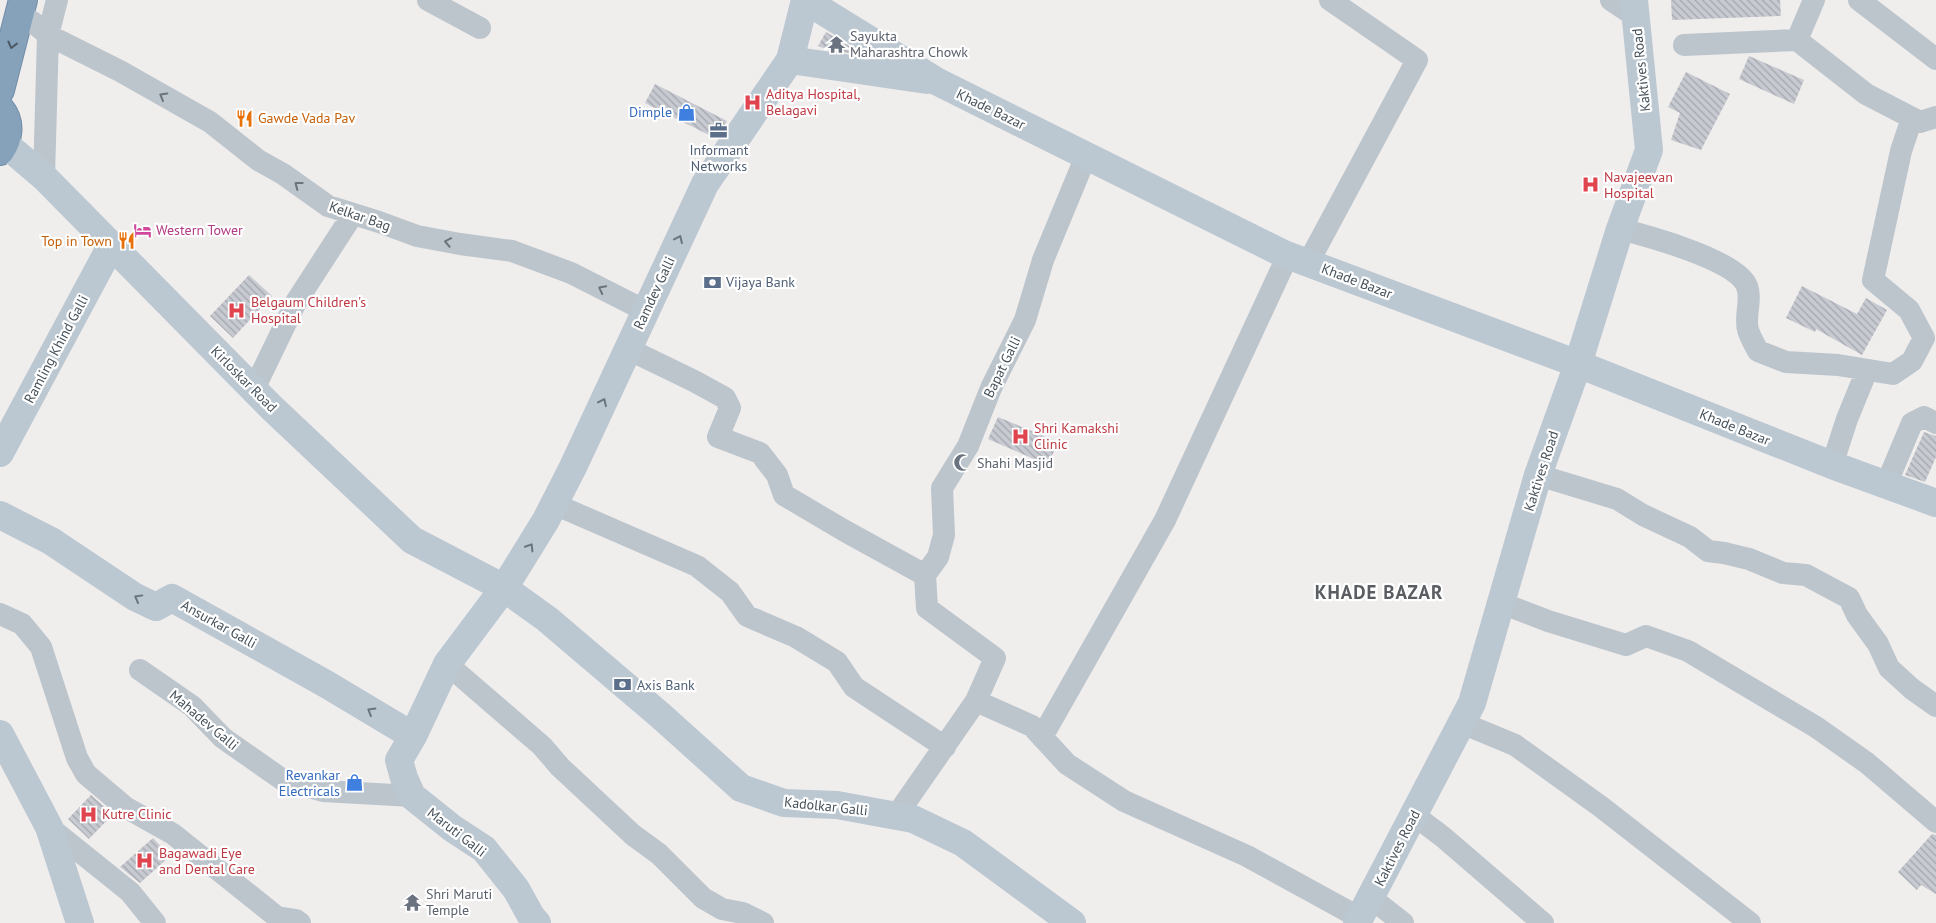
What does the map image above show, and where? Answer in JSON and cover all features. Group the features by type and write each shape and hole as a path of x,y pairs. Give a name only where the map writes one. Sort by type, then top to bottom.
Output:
{"highway":[{"path":"0,90 21,7"},
{"path":"0,109 7,123 8,134 2,147"}],"street":[{"path":"44,177 48,35 57,0"},
{"path":"428,0 480,28"},
{"name":"Khade Bazar","path":"805,0 936,82 1298,259 1578,364 1832,465 1936,504"},
{"name":"Ramdev Galli","path":"413,736 447,664 504,588 554,504 705,184 790,60 805,0"},
{"path":"1042,737 1165,520 1298,259 1418,60 1330,0"},
{"path":"1611,0 1634,8"},
{"path":"1797,40 1814,0"},
{"path":"1859,0 1936,59"},
{"name":"Kelkar Bag","path":"21,7 48,35 120,71 210,122 258,160 284,174 328,206 417,236 512,251 572,273 646,311"},
{"name":"Kaktives Road","path":"1363,913 1472,703 1538,474 1578,364 1620,229 1649,150 1634,8"},
{"path":"1684,45 1797,40 1866,94 1920,122 1936,117"},
{"path":"790,60 936,82"},
{"path":"1620,229 1666,241 1702,255 1735,273 1746,285 1749,304 1748,329 1758,351 1786,362 1838,365 1893,374 1912,361 1924,338 1909,310 1873,280 1901,151 1912,118"},
{"name":"Kirloskar Road","path":"2,147 44,177 254,389 412,540 504,588"},
{"name":"Bapat Galli","path":"925,575 938,558 944,535 942,488 968,446 991,388 1025,320 1044,260 1086,156"},
{"path":"254,389 296,302 353,214"},
{"name":"Ramling Khind Galli","path":"0,453 112,244"},
{"path":"628,349 726,398 730,408 718,437 760,453 777,475 784,495 925,575 927,608 995,658 976,701 896,816"},
{"path":"1832,465 1847,419 1867,370"},
{"path":"1886,486 1912,423 1924,418 1936,423"},
{"path":"1538,474 1618,499 1643,515 1690,537 1708,551 1749,560 1783,572 1806,575 1849,598 1857,615 1878,644 1889,668 1912,689 1936,706"},
{"path":"554,504 697,566 730,592 747,616 796,637 837,662 854,687 945,747"},
{"name":"Ansurkar Galli","path":"0,515 51,541 135,596 156,607 172,598 326,684 413,736"},
{"name":"Kadolkar Galli","path":"504,588 547,619 661,716 741,788 784,803 837,805 913,819 963,843 1072,923"},
{"path":"1501,603 1548,621 1626,645 1646,636 1688,651 1816,728 1867,763 1936,822"},
{"path":"0,614 22,624 40,647 76,758 86,774 125,808 173,834 277,917 296,920 300,923"},
{"path":"447,664 542,746 560,767 633,835 659,854 703,898 722,909 743,913 762,923"},
{"name":"Mahadev Galli","path":"140,670 192,706 223,738 283,780 323,791 412,796"},
{"path":"976,701 1032,726 1067,764 1124,801 1247,856 1363,913 1403,923"},
{"path":"1462,723 1515,745 1600,806 1750,923"},
{"path":"0,734 49,827 80,923"},
{"name":"Maruti Galli","path":"413,736 399,760 412,796 452,828 484,850 516,889 530,921"},
{"path":"1414,815 1443,837 1543,923"},
{"path":"49,827 130,892 155,923"}],"building":[{"path":"1671,0 1780,0 1781,16 1672,20"},
{"name":"Sayukta Maharashtra Chowk","path":"826,32 851,47 849,53 818,46"},
{"path":"1749,56 1804,80 1794,104 1739,79"},
{"path":"1686,72 1730,94 1701,150 1671,140 1680,113 1668,107"},
{"name":"Dimple","path":"655,84 727,121 717,139 645,103"},
{"path":"249,275 272,296 233,338 210,316"},
{"path":"1802,286 1857,314 1866,298 1887,310 1862,355 1816,329 1815,332 1786,318"},
{"path":"998,417 1058,442 1048,465 988,439"},
{"path":"1924,432 1936,436 1936,457 1925,482 1905,475"},
{"path":"91,795 113,814 89,839 68,819"},
{"path":"1932,834 1936,835 1936,894 1921,885 1917,890 1898,872"},
{"path":"153,838 170,856 140,883 120,867"}],"place":[{"name":"Sayukta Maharashtra Chowk","path":"836,44"},
{"name":"Aditya Hospital, Belagavi","path":"752,102"},
{"name":"Dimple","path":"686,112"},
{"name":"Gawde Vada Pav","path":"244,118"},
{"name":"Informant Networks","path":"719,130"},
{"name":"Navajeevan Hospital","path":"1590,185"},
{"name":"Western Tower","path":"142,230"},
{"name":"Top in Town","path":"126,241"},
{"name":"Vijaya Bank","path":"712,282"},
{"name":"Belgaum Children's Hospital","path":"237,310"},
{"name":"Shri Kamakshi Clinic","path":"1020,436"},
{"name":"Shahi Masjid","path":"963,463"},
{"name":"Axis Bank","path":"623,685"},
{"name":"Revankar Electricals","path":"354,783"},
{"name":"Kutre Clinic","path":"88,814"},
{"name":"Bagawadi Eye and Dental Care","path":"145,861"},
{"name":"Shri Maruti Temple","path":"412,902"}],"district":[{"name":"KHADE BAZAR","path":"1379,592"}]}
